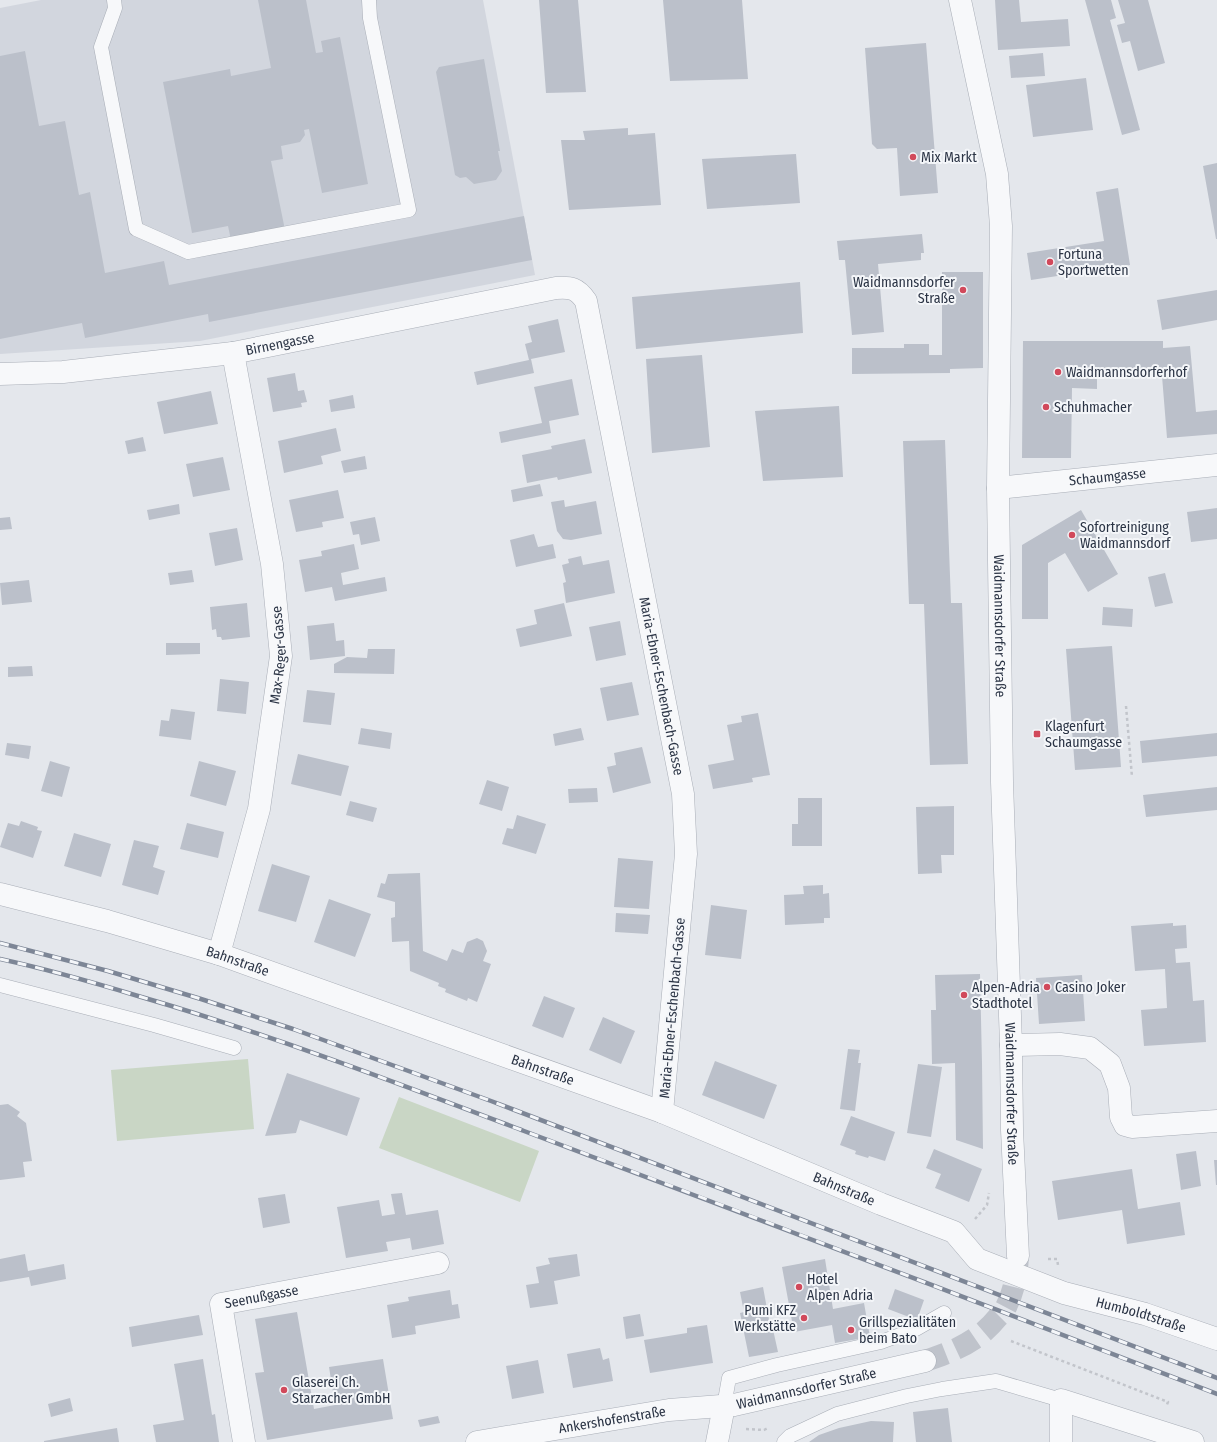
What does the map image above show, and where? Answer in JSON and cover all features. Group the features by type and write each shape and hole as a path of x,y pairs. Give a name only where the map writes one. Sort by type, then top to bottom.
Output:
{"street":[{"name":"Waidmannsdorfer Straße","path":"960,0 997,174 1001,226 998,488 1002,782 1011,1045 1012,1130 1018,1256"},
{"name":"Birnengasse","path":"0,374 63,372 233,353 556,288"},
{"name":"Maria-Ebner-Eschenbach-Gasse","path":"556,288 570,288 580,294 586,301 682,794 686,854 662,1112"},
{"name":"Max-Reger-Gasse","path":"220,954 259,809 281,656 272,564 233,353"},
{"name":"Schaumgasse","path":"998,488 1217,465"},
{"name":"Bahnstraße","path":"0,894 107,921 220,954 662,1112 880,1204 954,1232 977,1259 1064,1293"},
{"path":"1011,1045 1060,1044 1090,1048 1110,1064 1119,1088 1121,1117 1125,1125 1132,1127 1217,1121"},
{"name":"Seenußgasse","path":"244,1442 221,1304 438,1263"},
{"name":"Humboldtstraße","path":"1064,1293 1144,1314 1217,1339"},
{"name":"Waidmannsdorfer Straße","path":"717,1442 724,1406 925,1361"},
{"path":"1061,1442 1061,1400 1193,1442"},
{"name":"Ankershofenstraße","path":"477,1442 669,1410 724,1406"}],"lane":[{"path":"114,0 115,8 101,47 136,229 188,252 409,210 370,18 369,0"},
{"path":"0,985 154,1025 234,1048"},
{"path":"724,1406 729,1378 777,1365 881,1342 916,1329 944,1313"},
{"path":"784,1442 790,1436 837,1414 907,1396 942,1389 996,1381 1061,1400"}],"path":[{"path":"1126,706 1132,777"},
{"path":"1011,1342 1168,1402 1165,1411"}],"shaded area":[{"path":"41,0 483,0 535,275 200,341 0,354 0,8"}],"green space":[{"path":"248,1059 254,1129 117,1141 111,1070"},
{"path":"399,1097 539,1151 520,1202 379,1148"}],"building":[{"path":"258,0 306,0 316,53 323,52 321,41 340,37 368,184 322,193 309,129 304,130 305,135 300,142 281,146 283,159 271,161 285,230 231,240 228,226 192,233 163,82 230,69 231,76 271,68"},
{"path":"539,0 578,0 586,92 546,93"},
{"path":"663,0 742,0 748,79 670,81"},
{"path":"995,0 1019,0 1021,22 1068,19 1070,46 998,50"},
{"path":"1085,0 1111,0 1116,18 1110,20 1140,130 1122,135"},
{"path":"1118,0 1148,0 1165,63 1138,71 1130,41 1122,43 1117,25 1125,23"},
{"path":"926,43 938,193 900,196 897,148 877,149 872,144 865,48"},
{"path":"25,51 39,126 65,121 79,195 90,192 105,273 164,261 169,285 524,216 532,260 209,322 208,314 85,338 82,323 0,339 0,56"},
{"path":"1043,53 1045,76 1011,78 1009,56"},
{"path":"484,59 502,171 496,180 474,184 466,177 460,178 455,175 436,72 439,67"},
{"path":"1086,78 1093,130 1033,137 1026,85"},
{"path":"628,128 628,135 655,133 661,205 569,210 561,140 585,140 583,131"},
{"path":"796,154 800,203 707,209 702,159"},
{"path":"1217,163 1217,239 1216,239 1203,166"},
{"path":"1118,188 1130,265 1031,280 1027,253 1104,241 1096,192"},
{"path":"922,234 924,253 921,253 921,260 878,264 884,332 852,335 845,260 839,260 837,241"},
{"path":"942,272 983,272 983,368 950,369 950,373 852,374 852,348 904,348 904,344 929,344 929,355 942,355"},
{"path":"800,282 803,333 636,349 632,297"},
{"path":"1217,290 1217,320 1162,330 1157,300"},
{"path":"558,319 565,352 531,359 534,373 477,385 474,372 529,360 525,344 532,342 528,326"},
{"path":"1023,341 1163,341 1163,348 1190,346 1196,412 1217,410 1217,434 1167,438 1162,376 1097,375 1097,389 1072,388 1071,458 1022,458"},
{"path":"702,355 710,447 652,453 646,359"},
{"path":"295,373 298,391 304,390 307,402 301,403 302,407 273,412 267,378"},
{"path":"572,379 579,415 549,421 551,433 501,443 499,432 542,423 534,387"},
{"path":"211,391 218,424 164,434 157,402"},
{"path":"353,395 355,408 331,412 329,400"},
{"path":"839,406 843,477 763,481 755,411"},
{"path":"336,428 341,451 321,456 323,464 284,473 278,441"},
{"path":"143,437 146,451 128,454 125,441"},
{"path":"585,439 592,473 558,480 557,477 527,483 522,455 552,449 551,446"},
{"path":"945,440 951,603 962,603 968,764 930,765 924,604 909,604 903,441"},
{"path":"365,456 367,469 344,473 341,461"},
{"path":"223,457 230,490 193,497 186,464"},
{"path":"540,484 543,496 513,502 511,490"},
{"path":"338,490 344,518 322,522 323,527 296,532 289,500"},
{"path":"564,500 565,507 596,501 602,534 571,540 563,539 557,531 551,502"},
{"path":"179,504 180,514 149,520 147,510"},
{"path":"1217,508 1217,539 1191,542 1187,512"},
{"path":"1081,510 1118,574 1088,592 1065,553 1048,563 1048,619 1022,619 1022,545"},
{"path":"10,517 12,529 0,530 0,518"},
{"path":"375,517 380,541 361,545 359,534 353,535 350,522"},
{"path":"237,528 243,560 215,566 209,533"},
{"path":"534,534 538,547 553,544 556,558 516,567 510,540"},
{"path":"354,544 359,569 341,573 343,585 385,577 387,591 335,601 332,587 305,592 299,560 322,556 321,551"},
{"path":"581,556 583,565 609,560 615,593 566,603 563,583 566,582 562,565 569,563 568,559"},
{"path":"192,570 194,582 170,585 168,573"},
{"path":"1165,573 1173,603 1155,607 1148,577"},
{"path":"29,580 32,602 2,605 0,583"},
{"path":"247,603 250,637 222,640 221,637 217,637 216,629 212,630 210,607"},
{"path":"564,603 572,636 520,647 516,629 537,624 534,610"},
{"path":"1103,607 1133,609 1132,627 1102,625"},
{"path":"620,621 626,655 596,661 589,627"},
{"path":"334,623 336,641 344,640 345,656 310,660 307,626"},
{"path":"166,643 200,643 200,654 166,655"},
{"path":"1112,646 1121,767 1075,770 1066,649"},
{"path":"368,649 395,649 394,674 334,673 334,664 347,657 367,658"},
{"path":"32,666 33,676 8,677 8,667"},
{"path":"220,679 249,682 246,714 217,711"},
{"path":"632,682 639,715 607,721 600,688"},
{"path":"307,690 335,693 331,725 303,722"},
{"path":"171,709 195,712 191,740 159,736 161,720 169,721"},
{"path":"758,713 770,775 752,778 753,782 713,789 708,765 734,760 727,725 742,722 741,716"},
{"path":"361,728 392,733 390,749 358,744"},
{"path":"581,728 584,740 555,746 553,734"},
{"path":"1217,733 1217,756 1142,763 1140,741"},
{"path":"7,743 31,746 29,759 5,755"},
{"path":"642,747 651,783 613,793 607,767 616,765 614,753"},
{"path":"298,754 349,766 341,796 291,784"},
{"path":"50,761 70,767 62,797 41,791"},
{"path":"199,761 236,771 226,806 190,796"},
{"path":"487,780 509,787 502,811 479,804"},
{"path":"1217,787 1217,810 1146,817 1143,795"},
{"path":"597,788 598,802 569,803 568,789"},
{"path":"798,798 822,798 822,846 792,846 792,824 798,824"},
{"path":"350,801 377,808 373,822 346,815"},
{"path":"954,806 954,855 941,855 942,873 918,874 916,807"},
{"path":"517,815 546,824 536,854 502,844 507,828 513,829"},
{"path":"21,821 38,827 37,830 42,831 33,858 0,847 8,823 19,826"},
{"path":"187,823 224,832 218,858 180,849"},
{"path":"74,833 111,844 101,877 64,866"},
{"path":"134,840 159,846 153,867 165,871 158,895 122,885"},
{"path":"618,858 653,861 649,909 614,907"},
{"path":"272,864 310,876 296,922 258,911"},
{"path":"420,873 423,951 447,961 452,949 463,953 467,942 477,938 483,941 487,951 483,961 491,964 477,1002 468,998 467,1001 445,992 446,989 438,986 439,983 410,971 409,941 392,942 391,918 395,917 395,902 377,897 381,883 385,884 388,874"},
{"path":"823,885 823,894 829,893 830,918 824,918 824,923 785,925 784,895 804,894 803,886"},
{"path":"329,899 371,914 355,957 314,942"},
{"path":"711,905 747,910 741,959 705,955"},
{"path":"616,913 650,915 648,934 615,932"},
{"path":"1173,923 1173,926 1186,925 1187,948 1175,949 1176,963 1190,962 1193,1001 1204,1000 1206,1042 1144,1046 1141,1010 1167,1008 1165,969 1135,971 1131,926"},
{"path":"980,974 983,1149 956,1140 955,1063 932,1064 931,1010 936,1010 935,975"},
{"path":"1082,975 1085,1021 1039,1024 1036,978"},
{"path":"544,996 575,1008 563,1038 532,1026"},
{"path":"603,1017 635,1031 621,1064 589,1050"},
{"path":"848,1049 860,1050 858,1063 861,1063 855,1111 840,1109"},
{"path":"715,1061 777,1085 764,1119 702,1095"},
{"path":"918,1064 942,1067 931,1137 907,1133"},
{"path":"287,1073 360,1098 347,1136 300,1120 296,1133 265,1136"},
{"path":"8,1104 20,1112 17,1116 26,1123 32,1161 23,1162 25,1177 0,1180 0,1105"},
{"path":"851,1116 895,1132 885,1161 869,1156 868,1158 855,1154 856,1151 840,1145"},
{"path":"934,1149 982,1169 969,1202 935,1188 941,1174 926,1168"},
{"path":"1196,1151 1201,1186 1181,1190 1176,1154"},
{"path":"1214,1160 1217,1160 1217,1185 1216,1185"},
{"path":"1132,1169 1138,1209 1180,1202 1185,1235 1127,1244 1122,1210 1058,1220 1052,1181"},
{"path":"402,1193 406,1215 438,1210 444,1244 412,1250 410,1238 386,1242 388,1251 346,1258 337,1207 379,1200 382,1216 395,1214 391,1194"},
{"path":"285,1194 290,1223 263,1228 258,1198"},
{"path":"25,1254 28,1271 64,1264 66,1279 31,1286 29,1277 0,1282 0,1259"},
{"path":"577,1254 580,1276 554,1281 558,1304 530,1308 526,1285 539,1283 536,1267 550,1264 548,1258"},
{"path":"825,1259 833,1309 864,1303 870,1337 835,1343 832,1325 794,1332 782,1267"},
{"path":"763,1287 770,1325 772,1325 778,1352 749,1357 740,1313 744,1312 740,1292"},
{"path":"895,1289 924,1300 917,1320 888,1309"},
{"path":"450,1290 452,1305 458,1304 460,1318 415,1326 416,1334 392,1338 387,1305 409,1301 408,1297"},
{"name":"Glaserei Ch. Starzacher GmbH","path":"297,1312 314,1409 335,1405 329,1367 383,1359 393,1419 267,1440 255,1373 264,1372 255,1319"},
{"path":"640,1314 644,1336 626,1339 623,1317"},
{"path":"199,1315 203,1335 132,1347 129,1327"},
{"path":"707,1325 713,1363 650,1373 644,1340 687,1333 687,1328"},
{"path":"600,1348 603,1360 609,1358 613,1381 573,1388 567,1354"},
{"path":"203,1359 212,1415 215,1414 219,1442 156,1442 153,1425 184,1420 174,1364"},
{"path":"538,1360 544,1393 512,1399 506,1366"},
{"path":"70,1398 73,1411 51,1417 48,1404"},
{"path":"948,1408 952,1442 916,1442 913,1412"},
{"path":"438,1416 440,1423 420,1427 418,1420"},
{"path":"871,1421 894,1422 893,1442 809,1442 819,1435 839,1428"},
{"path":"117,1428 119,1442 44,1442 44,1441"}],"tunnel":[{"path":"925,1361 965,1345 982,1333 1001,1314 1009,1301 1013,1289 1018,1256"}],"railway":[{"path":"0,943 108,971 293,1029 491,1101 1217,1378"},
{"path":"0,959 69,976 187,1011 236,1026 332,1060 698,1196 1217,1394"}],"place":[{"name":"Mix Markt","path":"913,157"},
{"name":"Fortuna Sportwetten","path":"1050,262"},
{"name":"Waidmannsdorfer Straße","path":"963,290"},
{"name":"Waidmannsdorferhof","path":"1058,372"},
{"name":"Schuhmacher","path":"1046,407"},
{"name":"Sofortreinigung Waidmannsdorf","path":"1072,535"},
{"name":"Klagenfurt Schaumgasse","path":"1037,734"},
{"name":"Casino Joker","path":"1047,987"},
{"name":"Alpen-Adria Stadthotel","path":"964,995"},
{"name":"Hotel Alpen Adria","path":"799,1287"},
{"name":"Pumi KFZ Werkstätte","path":"804,1318"},
{"name":"Grillspezialitäten beim Bato","path":"851,1330"},
{"name":"Glaserei Ch. Starzacher GmbH","path":"284,1390"}]}
